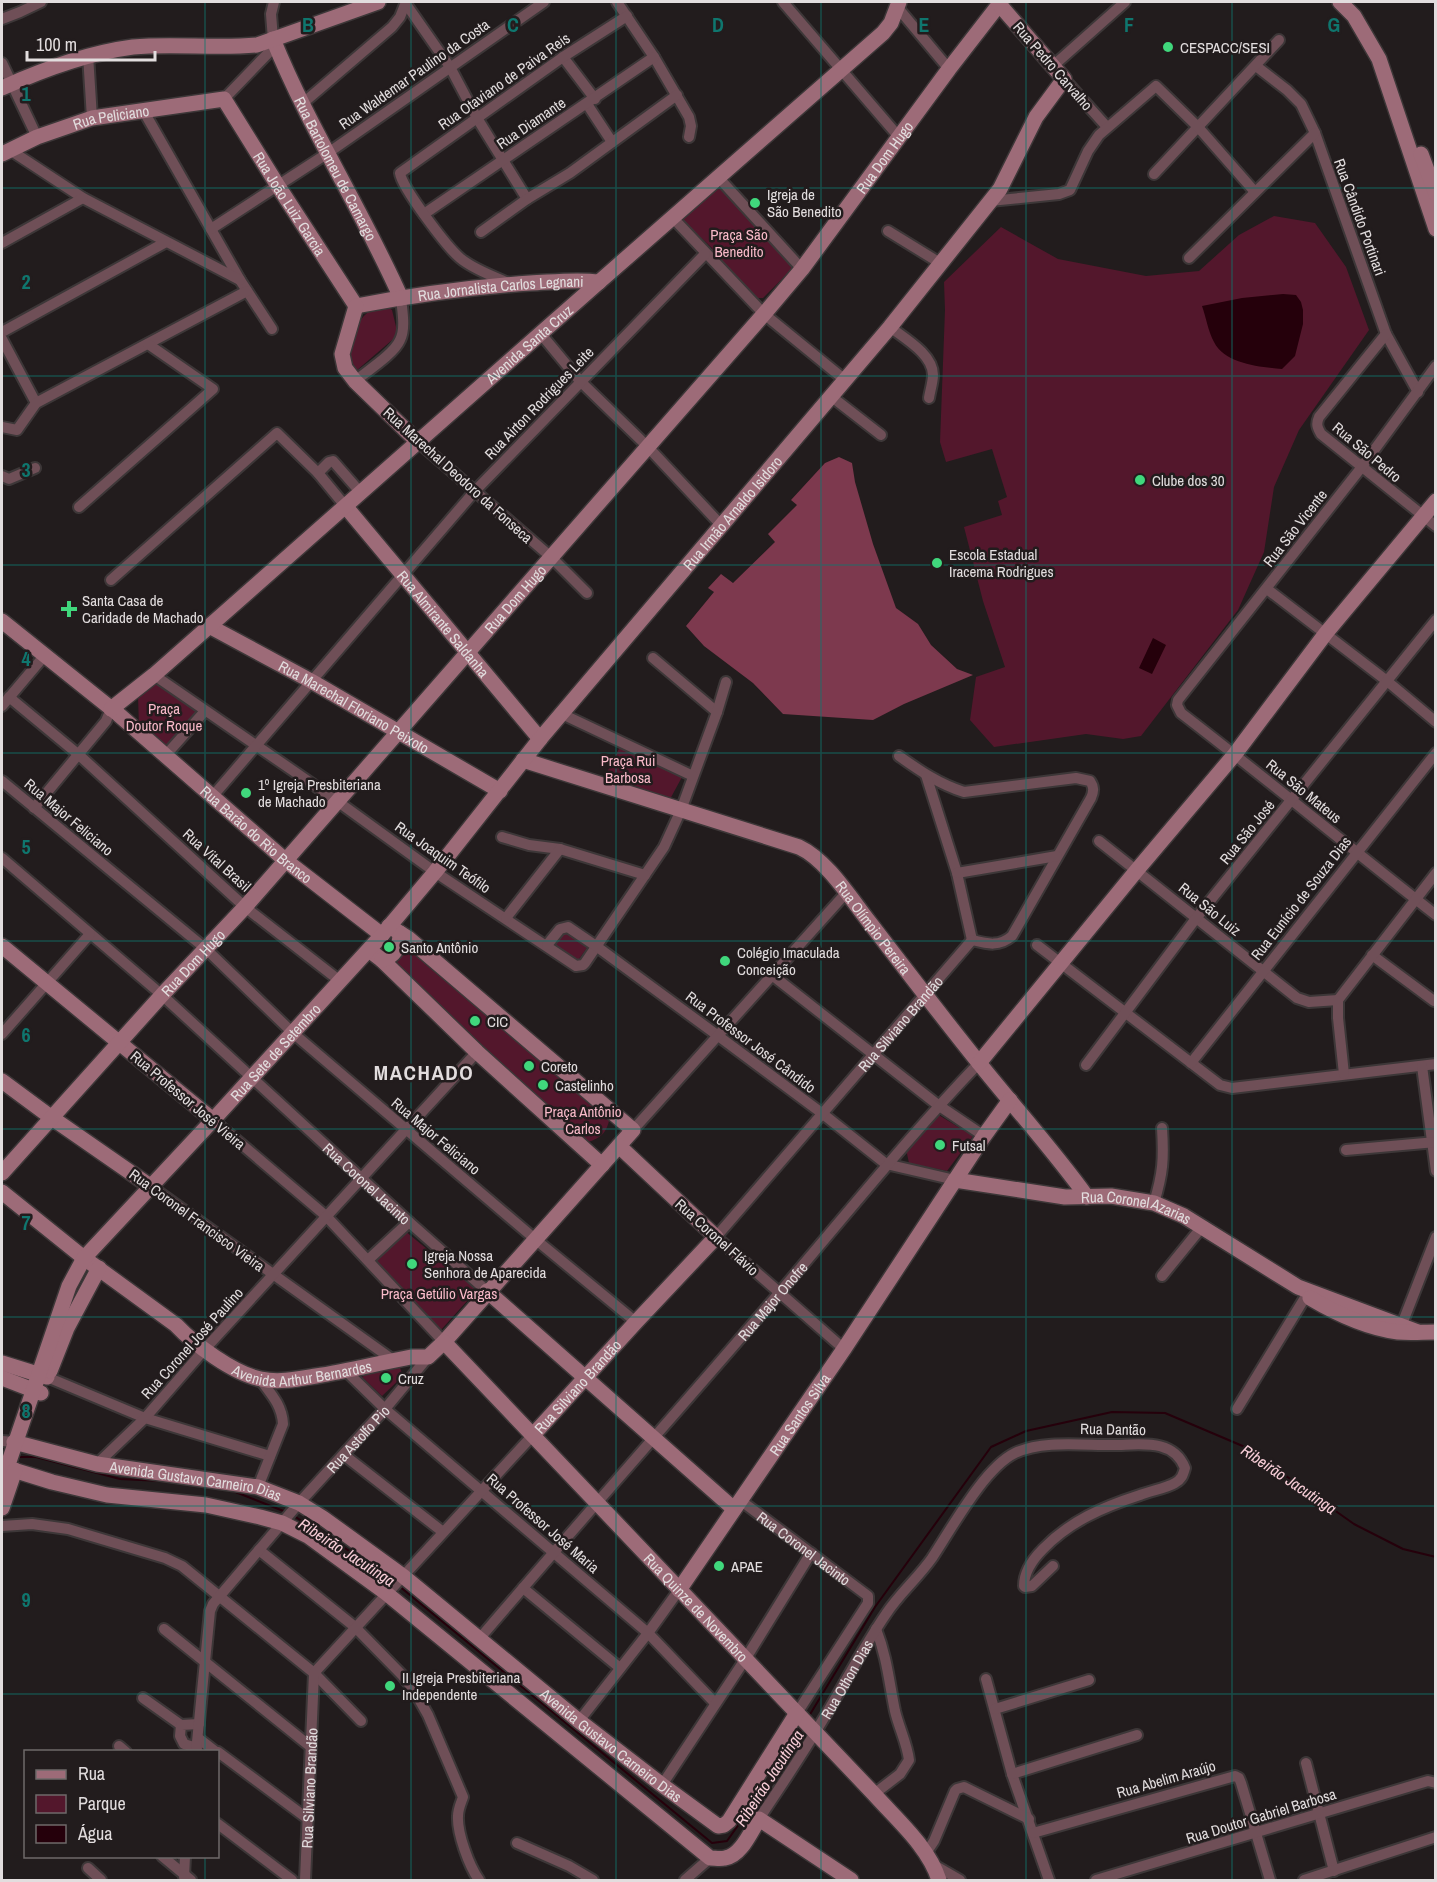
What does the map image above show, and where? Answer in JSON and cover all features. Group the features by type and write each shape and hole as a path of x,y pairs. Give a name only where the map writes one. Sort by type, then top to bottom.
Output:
{"street":[{"path":"2,19 41,2"},
{"path":"224,99 274,42 271,20 274,2"},
{"path":"6,85 88,55 134,47 194,45 237,47 274,42 378,2"},
{"name":"Rua Waldemar Paulino da Costa","path":"211,230 328,153 544,2"},
{"path":"617,2 654,57 689,117 691,126 689,137"},
{"path":"783,2 899,137"},
{"path":"1053,66 1125,2"},
{"path":"1340,2 1354,16 1383,58"},
{"path":"1353,2 1371,25 1431,188 1436,229"},
{"path":"406,3 450,67 477,118 527,199"},
{"path":"302,104 392,27 400,17 406,3"},
{"name":"Rua Pedro Carvalho","path":"1000,3 1107,127"},
{"name":"Rua Dom Hugo","path":"2,1173 162,995 245,907 764,314 802,269 1000,3"},
{"path":"899,4 949,69"},
{"name":"Avenida Santa Cruz","path":"154,675 842,70 887,28 899,4"},
{"name":"Rua Otaviano de Paiva Reis","path":"424,213 402,182 400,173 563,57 627,16"},
{"path":"1154,174 1280,40"},
{"name":"Rua Bartolomeu de Camargo","path":"274,42 302,104 387,266 401,298"},
{"path":"88,55 92,118"},
{"path":"563,57 591,101 612,142"},
{"name":"Rua Diamante","path":"424,213 654,57"},
{"path":"2,63 6,85 37,137"},
{"name":"Rua Cândido Portinari","path":"1256,66 1301,104 1315,132 1386,334 1418,392"},
{"name":"Rua Irmão Arnaldo Isidoro","path":"390,931 540,739 832,397 1000,189 1036,117 1065,80"},
{"path":"990,201 1059,194 1070,190 1088,151 1099,135 1156,86 1198,127 1255,192"},
{"path":"481,232 527,199 570,173 677,95"},
{"name":"Rua Peliciano","path":"6,152 37,137 92,118 224,99"},
{"name":"Rua João Luiz Garcia","path":"224,99 356,306"},
{"path":"143,110 240,280 272,329"},
{"path":"1189,258 1315,132"},
{"path":"6,152 83,198 240,280"},
{"path":"718,177 802,269"},
{"path":"2,243 83,198"},
{"path":"424,213 448,246 461,259 510,285"},
{"path":"673,219 764,314 845,380"},
{"path":"888,231 940,263"},
{"path":"2,332 166,242"},
{"name":"Rua Airton Rodrigues Leite","path":"212,797 474,492 705,254"},
{"name":"Rua Jornalista Carlos Legnani","path":"356,306 401,298 510,285 582,280 599,282"},
{"path":"2,427 17,430 36,403 247,291"},
{"path":"355,381 395,348 401,339 403,329 401,298"},
{"name":"Rua Marechal Deodoro da Fonseca","path":"356,306 342,354 345,368 355,381 418,442 551,557 587,593"},
{"path":"890,327 921,352 932,366 929,398"},
{"path":"541,334 580,381 647,446 722,526"},
{"name":"Rua São Pedro","path":"1386,334 1317,422 1321,434 1430,522"},
{"path":"2,339 36,403"},
{"path":"79,507 213,389 147,344"},
{"name":"Rua São Vicente","path":"1177,705 1178,700 1361,468 1436,366"},
{"path":"832,397 881,435"},
{"path":"111,580 277,432 318,473 346,507"},
{"path":"318,473 333,461 361,493"},
{"path":"2,476 9,479 34,468"},
{"name":"Rua Major Onofre","path":"480,1638 780,1292 886,1164 979,1063 1234,754 1326,633 1430,522 1436,501"},
{"name":"Rua Almirante Saldanha","path":"346,507 540,739"},
{"path":"1267,589 1387,681 1436,722"},
{"name":"Rua São José","path":"1086,1065 1197,917 1436,620"},
{"path":"2,621 93,696 116,711"},
{"name":"Rua Marechal Floriano Peixoto","path":"209,626 311,681 500,790"},
{"path":"5,701 45,655"},
{"path":"653,658 717,712"},
{"path":"34,808 116,711 154,675 205,711 165,756"},
{"path":"596,946 664,847 681,810 726,682"},
{"name":"Rua Vital Brasil","path":"5,701 79,755 245,907 340,981"},
{"name":"Rua São Mateus","path":"1177,705 1180,712 1436,915"},
{"name":"Rua Barão do Rio Branco","path":"116,711 285,860 390,931"},
{"name":"Rua Joaquim Teófilo","path":"205,711 337,801 435,872 576,966 585,963 596,946"},
{"path":"562,714 693,776"},
{"name":"Rua Eunício de Souza Dias","path":"1191,1063 1262,970 1436,753"},
{"path":"899,756 926,775 948,787 964,792 1076,778 1090,781 1093,786 1094,791 1091,798 1006,941 997,945 972,940 957,873 926,775"},
{"path":"523,760 681,810"},
{"name":"Rua Major Feliciano","path":"2,781 206,949 293,1033 636,1322"},
{"name":"Rua Olímpio Pereira","path":"681,810 800,847 818,858 1088,1197"},
{"path":"502,837 529,845 560,849 645,875"},
{"name":"Rua São Luiz","path":"1100,840 1302,1001 1338,1000"},
{"path":"506,918 560,849"},
{"path":"957,873 1057,856"},
{"name":"Rua Coronel Jacinto","path":"2,858 162,995 409,1222 654,1438 737,1505 811,1552 868,1596"},
{"path":"1344,1074 1338,1000 1436,873"},
{"path":"390,931 369,950 602,1165 846,892"},
{"name":"Rua Professor José Cândido","path":"547,945 560,929 568,927 717,1035 886,1164"},
{"path":"382,960 390,957 396,951 400,942 390,931"},
{"path":"390,931 408,938 633,1130"},
{"path":"2,1034 6,1021 46,983 90,934"},
{"name":"Rua Silviano Brandão","path":"305,1881 314,1673 387,1591 716,1237 972,940"},
{"path":"1037,945 1215,1082 1226,1087 1436,1064"},
{"name":"Rua Professor José Vieira","path":"2,946 326,1216 368,1260"},
{"name":"Rua Sete de Setembro","path":"62,1325 69,1286 82,1261 369,950"},
{"path":"1372,955 1434,1001"},
{"path":"772,975 938,1105 984,1136"},
{"name":"Rua Coronel José Paulino","path":"97,1464 145,1418 204,1350 477,1052"},
{"path":"1422,1066 1436,1171"},
{"name":"Rua Coronel Francisco Vieira","path":"2,1081 393,1360"},
{"name":"Rua Santos Silva","path":"579,1721 679,1590 844,1349 1010,1100"},
{"path":"1154,1203 1164,1161 1162,1128"},
{"path":"1346,1150 1434,1143"},
{"name":"Rua Coronel Flávio","path":"619,1146 716,1237 844,1349"},
{"path":"886,1164 955,1180"},
{"name":"Rua Astolfo Pio","path":"197,1746 210,1611 218,1597 385,1409 428,1357 602,1165"},
{"name":"Rua Coronel Azarias","path":"955,1180 1047,1195 1111,1196 1154,1203 1184,1216 1304,1291 1401,1329 1436,1332"},
{"name":"Avenida Arthur Bernardes","path":"2,1192 50,1237"},
{"name":"Avenida Arthur Bernardes","path":"2,1205 141,1304 171,1331 186,1336 238,1371 260,1379 300,1379 393,1360 428,1357"},
{"path":"409,1222 368,1260 444,1342"},
{"path":"1162,1276 1201,1228"},
{"path":"1401,1329 1436,1237"},
{"path":"2,1508 12,1458 62,1325 85,1294 97,1272"},
{"path":"69,1286 85,1294"},
{"path":"1237,1410 1304,1291"},
{"name":"Rua Quinze de Novembro","path":"444,1342 874,1794 930,1859 939,1881"},
{"path":"2,1363 40,1384"},
{"name":"Rua Professor José Maria","path":"346,1371 385,1409 648,1633 715,1703"},
{"path":"2,1378 40,1384 270,1456"},
{"path":"258,1487 283,1424 278,1404 260,1379"},
{"name":"Rua Dantão","path":"892,1605 930,1561 998,1463 1017,1452 1041,1446 1069,1443 1097,1446 1155,1444 1177,1453 1185,1468 1183,1476 1175,1484 1115,1503 1069,1526 1035,1557 1025,1577 1024,1586 1032,1586 1053,1566"},
{"path":"344,1455 443,1532"},
{"name":"Avenida Gustavo Carneiro Dias","path":"12,1458 97,1464 258,1487 323,1518 480,1638 579,1721 662,1785 712,1823 718,1826 724,1825"},
{"name":"Avenida Gustavo Carneiro Dias","path":"12,1458 63,1485 107,1495 206,1505 284,1521 387,1591 710,1858"},
{"path":"2,1526 32,1524 68,1528 165,1558 182,1566 314,1673 362,1721"},
{"path":"259,1550 355,1627 402,1675 415,1692 428,1714 463,1797 457,1817 472,1871 479,1881"},
{"path":"662,1785 746,1658 811,1552"},
{"path":"522,1588 620,1668"},
{"name":"Rua Othon Dias","path":"724,1825 729,1821 799,1715 868,1603 868,1596"},
{"name":"Rua Othon Dias","path":"685,1881 710,1858 726,1858 739,1849 892,1605"},
{"path":"164,1629 311,1747"},
{"path":"874,1794 900,1774 909,1760 908,1748 896,1714 885,1654 876,1629"},
{"path":"986,1679 1012,1774 1049,1881"},
{"path":"995,1709 1089,1680"},
{"path":"143,1698 181,1725 199,1724"},
{"path":"181,1725 180,1732 186,1745 197,1746"},
{"path":"1012,1774 1137,1734"},
{"path":"219,1753 308,1819"},
{"path":"1306,1763 1334,1871"},
{"name":"Rua Abelim Araújo","path":"1033,1833 1235,1776 1241,1783 1270,1881"},
{"name":"Rua Doutor Gabriel Barbosa","path":"1096,1881 1428,1781 1435,1782"},
{"path":"960,1881 930,1859 934,1841 955,1791 964,1787 1029,1819"},
{"path":"759,1819 851,1881"},
{"path":"219,1825 292,1881"},
{"path":"1304,1881 1436,1837"},
{"path":"517,1843 569,1866 594,1881"},
{"path":"163,1858 186,1878"},
{"path":"185,1858 186,1878"},
{"path":"88,1868 101,1881"}],"green space":[{"name":"Praça São Benedito","path":"721,184 793,262 793,268 763,298 758,298 714,257 712,248 681,219"},
{"name":"Clube dos 30","path":"1274,216 1315,223 1346,267 1369,330 1299,430 1274,487 1264,552 1238,610 1141,736 1123,739 1086,734 994,747 970,720 976,677 1005,667 983,601 964,527 1002,515 998,501 1007,497 992,449 946,462 940,442 944,282 1001,227 1058,259 1146,276 1199,271 1239,235"},
{"path":"385,305 392,310 398,335 356,371 347,366 353,336 367,313"},
{"name":"Praça Doutor Roque","path":"157,682 200,712 165,749 139,727 138,696"},
{"name":"Praça Rui Barbosa","path":"621,745 682,777 669,801 604,778"},
{"path":"567,930 589,945 579,959 574,961 551,945 561,932"},
{"name":"Praça Antônio Carlos","path":"413,951 609,1121 603,1133 586,1143 398,972 395,962 400,954"},
{"path":"937,1114 973,1136 947,1171 909,1163 906,1149"},
{"name":"Praça Getúlio Vargas","path":"405,1231 477,1290 440,1331 374,1260"},
{"path":"386,1364 399,1365 403,1376 382,1396 362,1377"}],"shaded area":[{"path":"839,457 852,463 855,482 873,544 896,608 918,624 931,645 957,669 973,675 904,704 873,720 783,714 753,683 704,646 686,626 714,592 708,588 721,574 733,583 775,542 768,534 797,505 791,500 825,463"}],"water":[{"path":"1296,295 1301,302 1303,324 1295,356 1282,369 1244,363 1226,355 1219,349 1210,333 1202,306 1242,298"},
{"path":"1153,638 1166,645 1152,674 1139,668"}],"waterway":[{"name":"Ribeirão Jacutinga","path":"809,1716 875,1607 991,1447 1026,1431 1112,1412 1165,1413 1245,1447 1354,1524 1403,1549 1436,1557"},
{"name":"Ribeirão Jacutinga","path":"18,1457 36,1457 120,1479 162,1481"},
{"name":"Ribeirão Jacutinga","path":"233,1491 286,1512"},
{"name":"Ribeirão Jacutinga","path":"294,1516 395,1582"},
{"name":"Ribeirão Jacutinga","path":"399,1586 712,1843 727,1841 766,1786 802,1729"}],"place":[{"name":"CESPACC/SESI","path":"1168,47"},
{"name":"Igreja de São Benedito","path":"755,203"},
{"name":"Clube dos 30","path":"1140,480"},
{"name":"Escola Estadual Iracema Rodrigues","path":"937,563"},
{"name":"Santa Casa de Caridade de Machado","path":"69,609"},
{"name":"1º Igreja Presbiteriana de Machado","path":"246,793"},
{"name":"Santo Antônio","path":"389,947"},
{"name":"Colégio Imaculada Conceição","path":"725,961"},
{"name":"CIC","path":"475,1021"},
{"name":"Coreto","path":"529,1066"},
{"name":"Castelinho","path":"543,1085"},
{"name":"Futsal","path":"940,1145"},
{"name":"Igreja Nossa Senhora de Aparecida","path":"412,1264"},
{"name":"Cruz","path":"386,1378"},
{"name":"APAE","path":"719,1566"},
{"name":"II Igreja Presbiteriana Independente","path":"390,1686"}],"district":[{"name":"MACHADO","path":"424,1072"}]}
